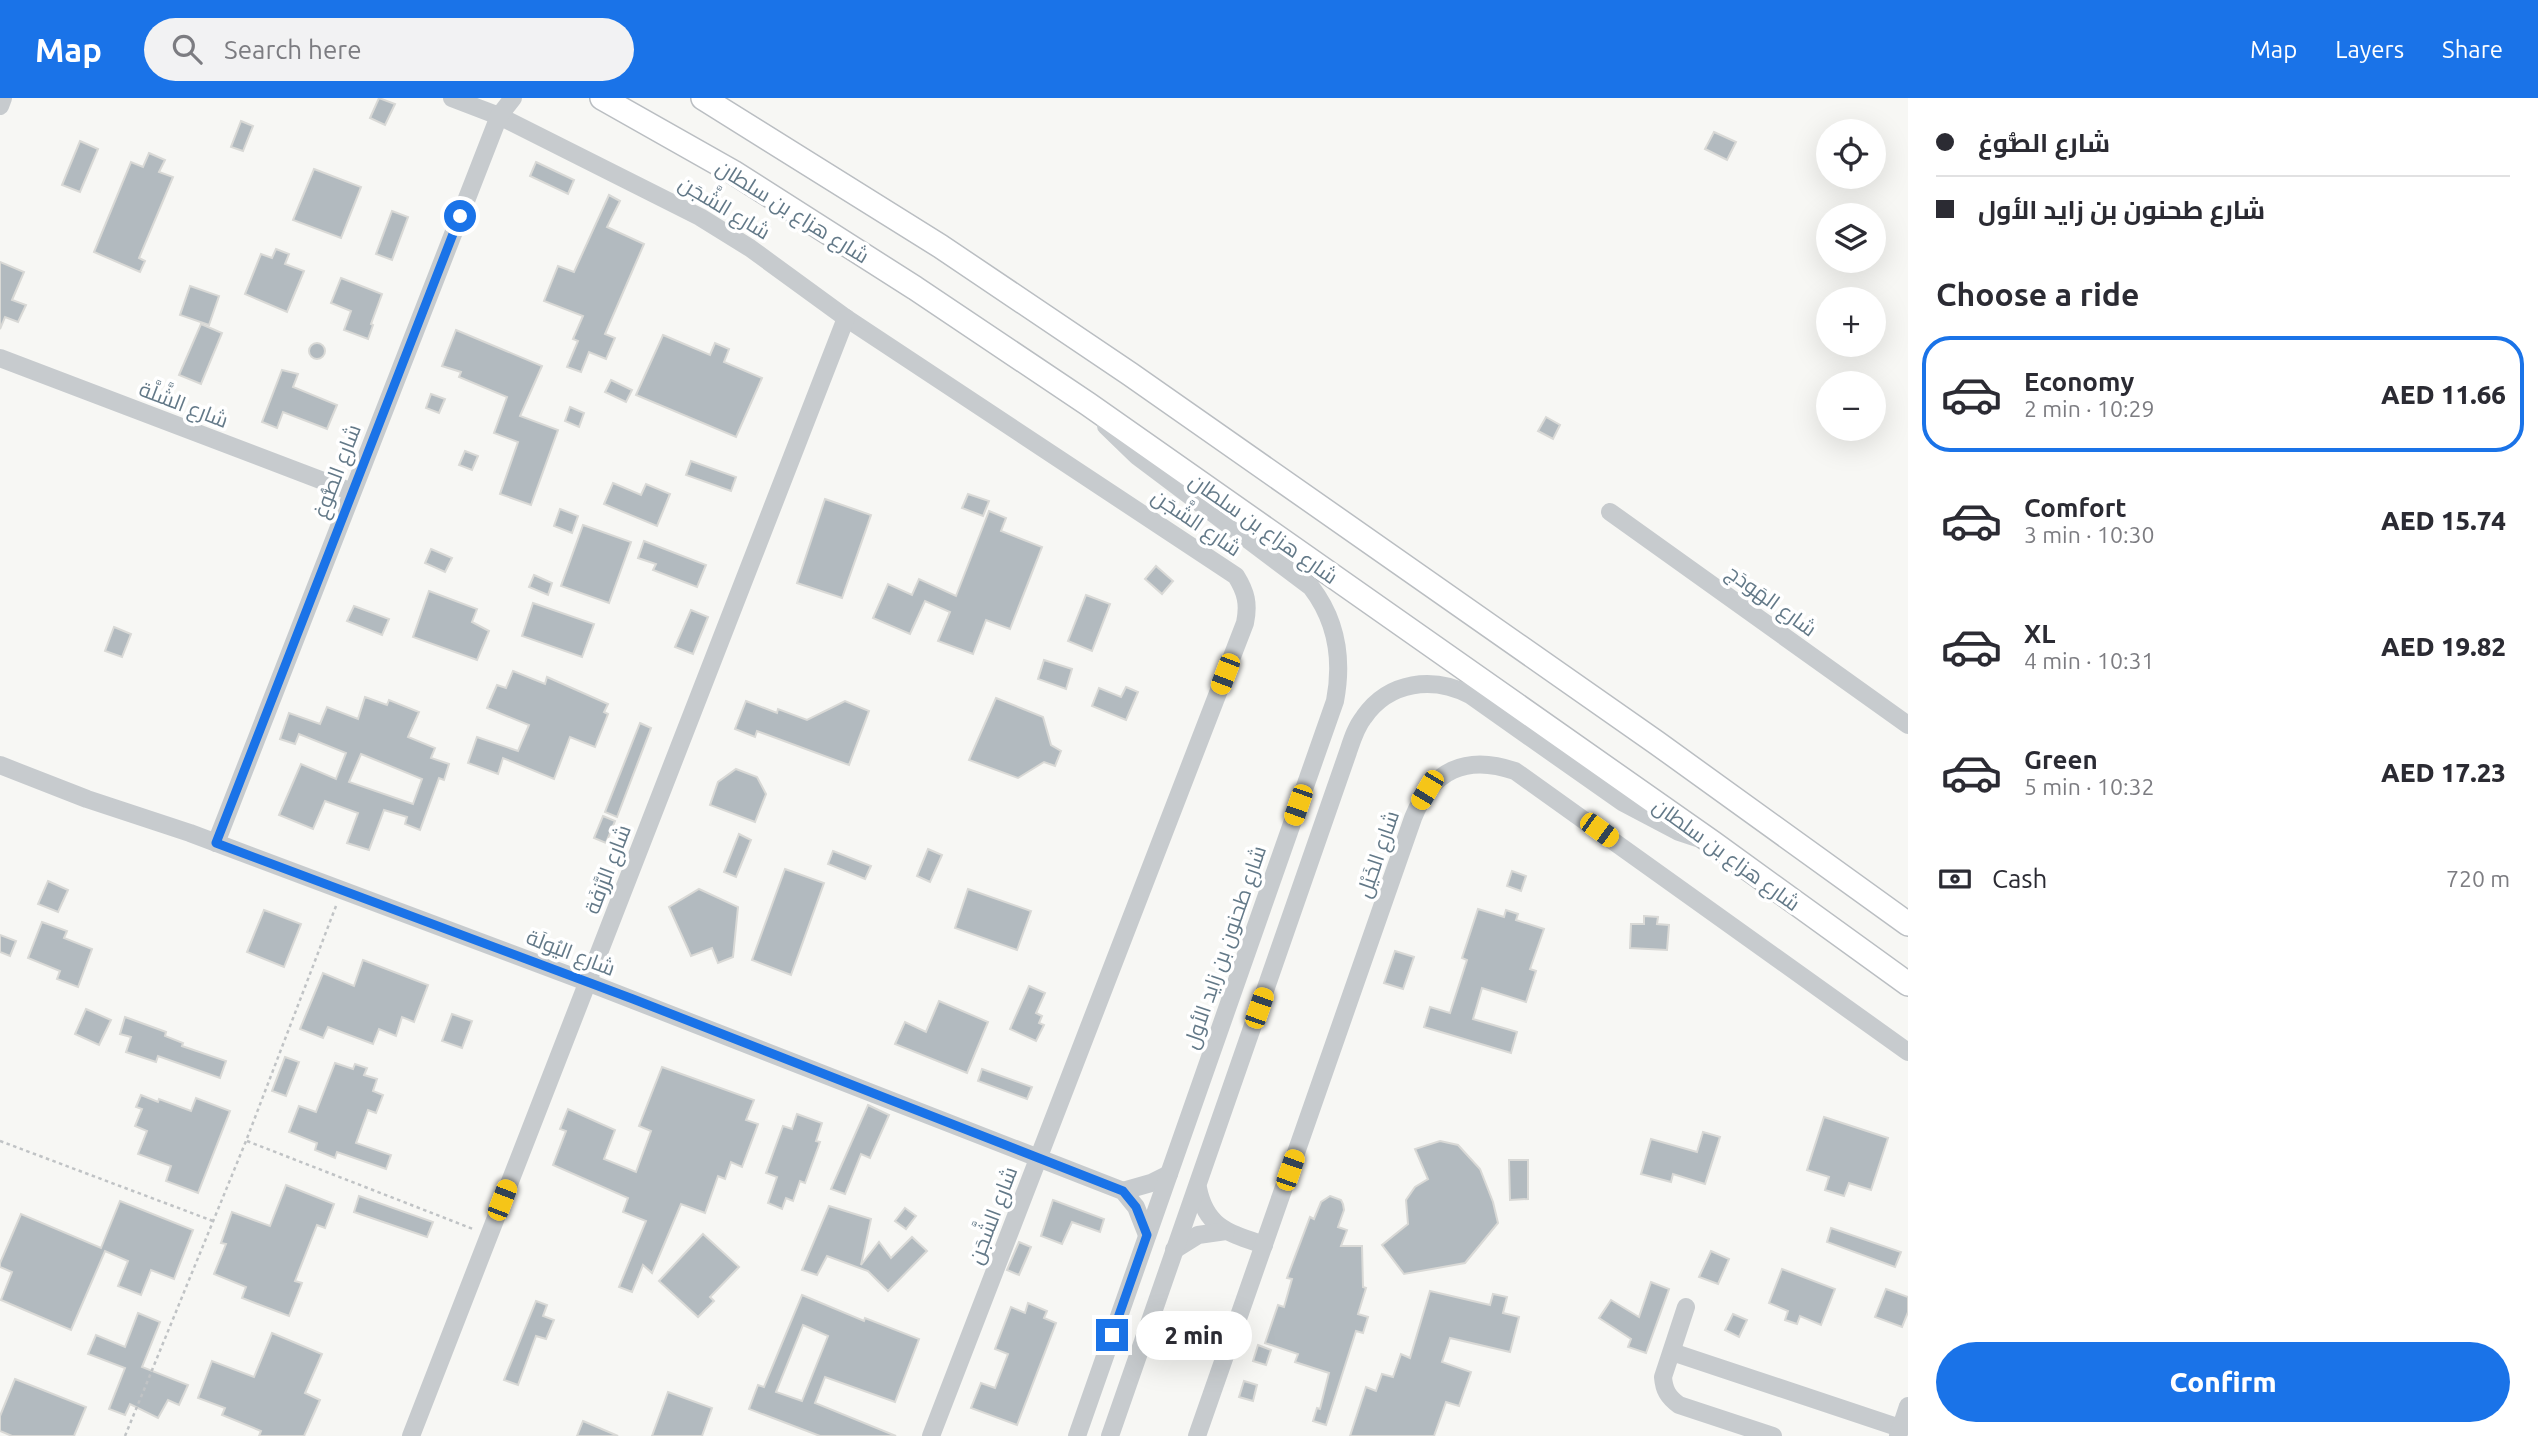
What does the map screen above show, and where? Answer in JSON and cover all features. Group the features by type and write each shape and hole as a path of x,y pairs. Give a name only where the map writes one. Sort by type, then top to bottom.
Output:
{"main road":[{"name":"شارع هزاع بن سلطان","path":"602,98 733,172 915,288 1088,404 1713,843 1908,984"},
{"path":"703,98 940,246 1119,366 1657,743 1908,924"}],"street":[{"path":"0,106 3,98"},
{"name":"شارع الشَّجَن","path":"453,98 506,105 770,261 846,318 1229,571 1236,576 1245,590 1248,607 1245,623 931,1436"},
{"name":"شارع الصُّوغ","path":"216,843 506,105"},
{"name":"شارع الرَّزفَة","path":"411,1436 846,318"},
{"name":"شارع الشَّلَّة","path":"0,358 352,492"},
{"name":"شارع طحنون بن زايد الأول","path":"1077,1436 1335,701 1339,679 1337,641 1329,616 1311,587 1137,456 1111,432 1088,404"},
{"name":"شارع الهَودَج","path":"1610,512 1908,725"},
{"path":"1110,1436 1348,752 1364,717 1376,703 1391,692 1409,686 1427,683 1457,688 1640,814 1679,832 1713,843"},
{"name":"شارع الخَيْل","path":"1197,1436 1413,818 1427,790 1437,779 1455,768 1475,764 1496,765 1515,771 1908,1052"},
{"name":"شارع اليُولَة","path":"0,765 587,982 1123,1191"},
{"path":"1147,1235 1136,1207 1123,1191 1152,1184 1169,1174"},
{"path":"1198,1188 1206,1213 1226,1231 1264,1245"},
{"path":"1174,1250 1198,1235 1226,1231"},
{"path":"1686,1307 1663,1377 1664,1388 1670,1398 1679,1405 1773,1436"},
{"path":"1672,1352 1899,1432 1908,1406"}],"path":[{"path":"125,1436 246,1140 342,890"},
{"path":"246,1140 489,1235"},
{"path":"0,1141 213,1221"}],"building":[{"path":"379,98 395,104 385,125 370,118"},
{"path":"241,121 253,126 243,151 231,147"},
{"path":"1714,132 1736,142 1727,160 1705,149"},
{"path":"80,141 98,149 80,192 62,185"},
{"path":"149,153 165,160 159,172 173,177 139,258 145,261 140,272 94,252 131,162 143,167"},
{"path":"536,162 574,180 568,194 530,176"},
{"path":"314,169 361,187 341,238 293,220"},
{"path":"609,195 620,201 607,227 644,244 605,334 615,338 606,359 589,352 581,372 567,367 578,341 573,339 583,316 544,301 558,266 574,272"},
{"path":"392,211 408,217 392,260 376,254"},
{"path":"276,249 289,254 285,264 304,271 287,312 245,294 261,254 272,258"},
{"path":"0,262 24,272 12,300 26,305 18,322 5,317 0,329"},
{"path":"341,278 382,294 368,339 344,330 351,311 331,303"},
{"path":"190,286 219,296 209,325 180,315"},
{"path":"201,324 222,333 201,384 179,375"},
{"path":"456,330 542,366 520,416 558,430 531,505 500,494 518,442 494,433 507,397 459,377 461,372 442,366"},
{"path":"663,335 710,355 715,343 729,349 724,362 762,378 736,437 636,395"},
{"path":"314,343 320,343 325,351 323,357 314,359 309,354 309,348"},
{"path":"282,370 298,374 293,387 337,405 327,429 283,412 277,428 262,422"},
{"path":"611,380 632,390 626,402 605,392"},
{"path":"431,394 445,399 439,413 426,408"},
{"path":"570,407 584,413 579,427 565,421"},
{"path":"1546,417 1560,425 1553,439 1538,431"},
{"path":"465,451 478,456 472,470 459,465"},
{"path":"691,461 736,477 731,491 686,475"},
{"path":"613,483 641,495 646,484 670,494 657,526 604,504"},
{"path":"968,494 989,501 983,516 962,508"},
{"path":"825,499 871,515 842,598 797,583"},
{"path":"560,509 578,516 572,533 554,526"},
{"path":"989,511 1006,518 1001,531 1042,547 1010,629 986,620 973,654 938,641 950,612 925,601 910,634 873,618 888,584 912,595 919,579 956,596"},
{"path":"583,525 631,542 609,603 561,586"},
{"path":"644,541 706,565 697,587 653,570 656,564 638,558"},
{"path":"431,549 452,558 445,572 425,563"},
{"path":"1156,566 1173,581 1162,594 1145,579"},
{"path":"534,575 552,583 548,595 529,587"},
{"path":"429,591 477,609 472,622 489,631 477,660 413,637"},
{"path":"1086,595 1110,604 1092,651 1068,641"},
{"path":"533,603 594,624 582,657 522,636"},
{"path":"354,606 389,619 382,635 347,621"},
{"path":"691,610 708,617 693,654 675,647"},
{"path":"114,627 131,634 122,657 105,651"},
{"path":"1044,660 1072,669 1066,689 1038,679"},
{"path":"513,671 545,684 547,677 608,704 604,712 608,714 595,747 570,737 554,779 503,758 498,774 468,763 477,737 518,751 529,725 487,708 497,685 506,688"},
{"path":"1126,687 1138,692 1126,720 1092,706 1099,688 1121,697"},
{"path":"365,697 387,705 389,700 419,712 408,737 435,748 431,758 449,764 444,780 439,778 420,830 405,824 407,817 384,810 369,850 347,843 358,813 325,801 313,829 279,815 301,764 336,779 346,753 299,734 295,744 280,739 289,713 320,724 327,707 358,719","holes":["361,754 422,779 413,804 349,782"]},
{"path":"996,698 1043,717 1051,745 1061,751 1055,766 1044,762 1018,778 969,760"},
{"path":"746,701 777,713 778,709 807,720 845,701 869,711 849,765 757,731 755,737 735,729"},
{"path":"640,723 651,728 617,817 605,812"},
{"path":"736,769 757,777 766,794 755,822 710,805 718,782"},
{"path":"603,816 615,821 606,843 594,838"},
{"path":"739,834 751,840 736,877 724,872"},
{"path":"928,849 942,855 930,882 917,876"},
{"path":"833,851 871,866 865,879 828,864"},
{"path":"785,869 824,883 791,975 752,960"},
{"path":"1512,871 1526,876 1521,891 1507,886"},
{"path":"48,881 68,890 58,912 38,904"},
{"path":"699,889 738,907 733,957 718,963 712,948 691,956 669,907"},
{"path":"968,889 1031,911 1017,950 955,928"},
{"path":"1478,909 1504,917 1506,910 1518,914 1516,920 1544,929 1530,969 1536,971 1526,1002 1482,988 1473,1019 1517,1032 1511,1053 1424,1027 1430,1007 1450,1013 1467,960 1462,958"},
{"path":"264,910 301,924 284,967 247,952"},
{"path":"1644,916 1658,917 1657,924 1669,925 1667,950 1630,948 1631,924 1644,924"},
{"path":"42,922 67,931 64,938 92,949 78,987 57,979 60,971 28,958"},
{"path":"0,935 16,941 10,956 0,952"},
{"path":"1395,951 1414,957 1403,989 1384,983"},
{"path":"363,960 428,985 414,1022 402,1017 396,1036 379,1029 373,1044 328,1027 323,1038 300,1029 323,973 354,986"},
{"path":"1029,986 1045,993 1036,1013 1042,1016 1039,1023 1044,1025 1036,1041 1010,1029"},
{"path":"939,1001 988,1022 967,1073 895,1044 905,1022 926,1032"},
{"path":"86,1009 111,1020 99,1045 75,1034"},
{"path":"452,1014 472,1021 462,1048 442,1041"},
{"path":"125,1017 166,1032 165,1036 183,1043 182,1046 226,1061 220,1078 158,1056 156,1062 126,1052 131,1037 120,1034"},
{"path":"285,1057 299,1062 286,1096 272,1091"},
{"path":"335,1063 353,1069 355,1064 367,1068 364,1075 377,1079 373,1091 383,1095 376,1113 368,1110 356,1143 391,1155 386,1169 337,1152 335,1158 315,1150 317,1143 289,1132 299,1106 316,1112"},
{"path":"662,1067 754,1100 746,1120 758,1124 742,1167 731,1162 725,1179 718,1176 705,1213 681,1204 652,1273 643,1265 632,1292 619,1287 646,1221 623,1212 628,1198 553,1165 566,1131 560,1129 568,1109 615,1130 604,1159 636,1172 651,1131 639,1126"},
{"path":"982,1069 1032,1087 1027,1099 978,1081"},
{"path":"141,1095 191,1111 196,1098 230,1111 198,1193 166,1181 171,1166 138,1154 147,1131 135,1126 142,1109 136,1107"},
{"path":"868,1105 889,1115 870,1158 861,1154 845,1194 831,1189"},
{"path":"797,1114 822,1123 816,1141 820,1142 805,1183 800,1181 793,1201 786,1198 782,1209 768,1203 777,1177 766,1173 783,1126 792,1129"},
{"path":"1824,1117 1888,1138 1871,1190 1849,1183 1844,1196 1825,1190 1829,1177 1807,1170"},
{"path":"1703,1132 1720,1137 1705,1184 1673,1174 1671,1182 1641,1174 1651,1139 1697,1152"},
{"path":"1440,1141 1458,1145 1480,1169 1498,1223 1465,1263 1404,1274 1382,1245 1408,1224 1406,1200 1415,1187 1428,1179 1415,1149"},
{"path":"1509,1160 1528,1160 1528,1199 1510,1200"},
{"path":"286,1185 334,1204 325,1228 317,1225 295,1281 302,1283 289,1316 242,1298 246,1287 214,1274 226,1244 221,1243 232,1212 270,1226"},
{"path":"359,1196 433,1222 427,1237 354,1212"},
{"path":"1330,1196 1341,1200 1343,1204 1344,1210 1338,1227 1347,1230 1341,1246 1362,1246 1363,1287 1366,1288 1358,1314 1368,1317 1363,1333 1356,1331 1326,1425 1313,1421 1317,1408 1320,1409 1329,1373 1295,1362 1298,1354 1265,1343 1278,1305 1284,1307 1292,1279 1287,1278 1310,1217 1314,1219 1321,1202"},
{"path":"1053,1200 1104,1219 1100,1232 1072,1222 1062,1244 1041,1236"},
{"path":"120,1201 193,1230 174,1279 151,1270 141,1295 118,1286 128,1261 105,1251 71,1330 1,1300 12,1272 0,1267 0,1263 21,1214 101,1248"},
{"path":"829,1206 871,1219 861,1265 879,1242 891,1258 912,1237 927,1251 888,1291 868,1271 827,1256 817,1275 802,1270"},
{"path":"905,1208 916,1216 906,1229 895,1221"},
{"path":"1831,1228 1901,1252 1895,1267 1827,1242"},
{"path":"703,1234 739,1267 710,1297 714,1301 698,1317 659,1281"},
{"path":"1019,1242 1031,1247 1019,1275 1007,1270"},
{"path":"1711,1251 1729,1259 1718,1284 1699,1277"},
{"path":"1782,1269 1835,1289 1821,1325 1800,1316 1797,1324 1785,1320 1788,1311 1769,1303"},
{"path":"1651,1282 1669,1289 1646,1353 1628,1347 1631,1339 1599,1318 1611,1300 1639,1317"},
{"path":"1886,1289 1908,1297 1908,1312 1902,1327 1875,1317"},
{"path":"1430,1291 1490,1305 1493,1294 1507,1297 1503,1313 1519,1317 1510,1352 1450,1338 1442,1362 1471,1372 1459,1406 1446,1402 1434,1436 1350,1436 1366,1387 1376,1391 1382,1374 1393,1377 1401,1354 1410,1358"},
{"path":"802,1295 864,1321 865,1318 919,1339 895,1402 825,1377 815,1403 896,1436 820,1436 749,1409 758,1385 764,1387","holes":["803,1325 828,1336 802,1401 776,1392"]},
{"path":"536,1301 547,1305 543,1316 554,1320 546,1339 536,1336 518,1385 504,1380"},
{"path":"1028,1303 1047,1311 1044,1318 1056,1323 1017,1425 971,1408 981,1383 995,1388 1008,1354 995,1349 1011,1307 1025,1313"},
{"path":"138,1313 160,1322 142,1367 188,1385 179,1405 168,1400 158,1418 130,1404 125,1415 109,1409 125,1368 88,1354 96,1335 125,1347"},
{"path":"1733,1314 1747,1320 1739,1337 1725,1330"},
{"path":"272,1333 322,1354 305,1393 320,1400 304,1436 259,1436 261,1431 222,1415 225,1408 198,1398 212,1361 254,1377"},
{"path":"1258,1345 1271,1350 1266,1365 1253,1361"},
{"path":"15,1379 86,1407 74,1436 12,1436 0,1431 0,1416"},
{"path":"1244,1381 1257,1385 1253,1401 1239,1397"},
{"path":"668,1392 712,1408 702,1436 652,1436"},
{"path":"583,1421 618,1436 577,1436"}],"route":[{"path":"460,216 216,843 633,999 1123,1191 1141,1215 1147,1235 1112,1335"}]}
